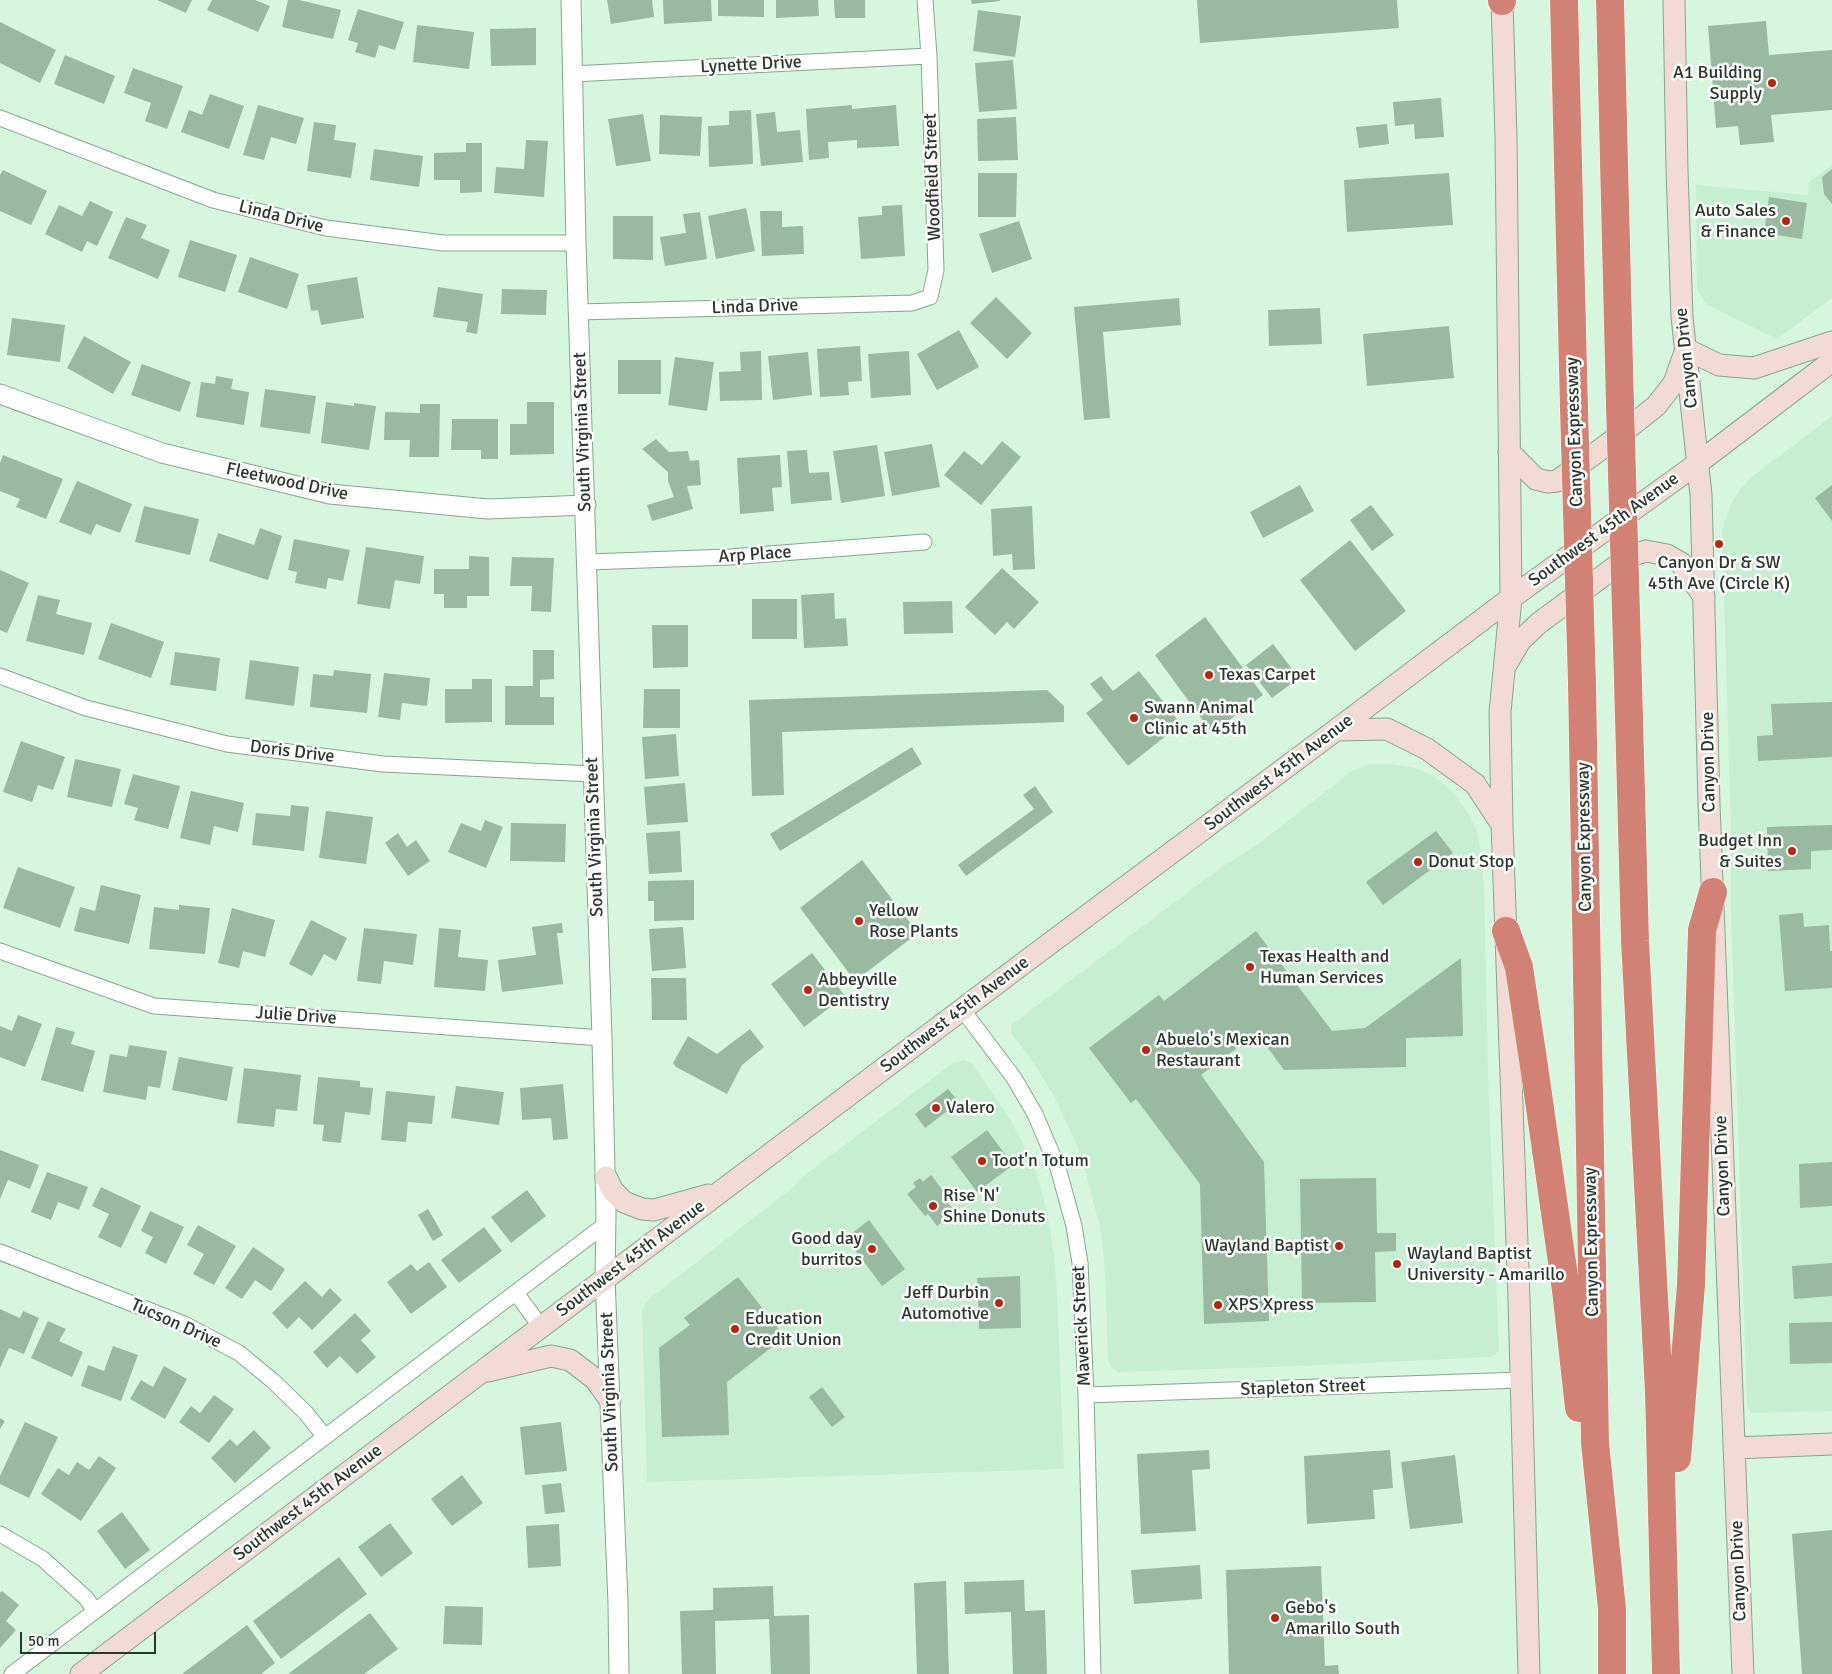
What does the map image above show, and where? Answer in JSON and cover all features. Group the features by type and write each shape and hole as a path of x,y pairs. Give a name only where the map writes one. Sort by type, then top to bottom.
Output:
{"highway":[{"name":"Canyon Expressway","path":"1564,0 1582,684 1595,1443 1612,1608 1612,1674"},
{"path":"1610,0 1635,941 1659,1392 1666,1674"},
{"path":"1676,1674 1677,1452 1691,1285 1702,930 1713,892"},
{"path":"1506,931 1519,967 1533,1059 1566,1290 1578,1406 1595,1443"}],"main road":[{"path":"1502,0 1506,137 1511,598 1500,712 1529,1674"},
{"name":"Canyon Drive","path":"1674,0 1682,317 1701,495 1713,892 1742,1674"},
{"path":"1509,452 1536,479 1548,482 1557,481 1656,406 1674,383 1686,349 1719,365 1754,368 1832,342"},
{"name":"Southwest 45th Avenue","path":"81,1674 962,1009 1511,598 1698,463 1832,361"},
{"path":"1503,670 1520,641 1539,623 1630,556 1646,551 1667,555 1681,564 1704,597"},
{"path":"1336,730 1387,729 1427,749 1475,784 1502,826"},
{"path":"606,1178 613,1191 624,1202 642,1209 654,1210 720,1192"},
{"path":"478,1374 551,1356 570,1360 595,1380 610,1400"},
{"path":"1734,1448 1832,1444"}],"street":[{"name":"South Virginia Street","path":"571,0 576,243 586,505 606,1178 605,1278 620,1674"},
{"name":"Woodfield Street","path":"925,0 930,56 936,270 930,297"},
{"name":"Lynette Drive","path":"572,74 930,56"},
{"name":"Linda Drive","path":"0,118 213,200 326,228 443,243 576,243"},
{"name":"Linda Drive","path":"579,312 912,303 930,297"},
{"name":"Fleetwood Drive","path":"0,394 162,453 330,494 488,509 586,505"},
{"name":"Arp Place","path":"587,562 730,557 924,542"},
{"name":"Doris Drive","path":"0,676 86,708 227,744 383,764 593,774"},
{"name":"Julie Drive","path":"0,950 154,1006 602,1038"},
{"name":"Maverick Street","path":"962,1009 1023,1093 1047,1139 1058,1168 1074,1226 1080,1262 1086,1395 1094,1674"},
{"path":"12,1674 606,1224"},
{"name":"Tucson Drive","path":"0,1252 184,1324 239,1353 273,1381 306,1413 325,1437"},
{"path":"516,1293 541,1327"},
{"name":"Stapleton Street","path":"1086,1395 1521,1380"},
{"path":"0,1534 43,1559 86,1598 95,1611"}],"shaded area":[{"path":"1832,165 1832,298 1777,339 1706,304 1697,289 1696,185 1808,195 1809,182"},
{"path":"1832,416 1832,1411 1751,1413 1747,1406 1731,910 1731,827 1722,531 1732,501 1749,479"},
{"path":"1370,764 1393,764 1416,768 1435,777 1452,791 1468,813 1478,833 1484,885 1488,1073 1499,1351 1492,1357 1118,1372 1111,1367 1108,1359 1105,1269 1101,1230 1080,1152 1055,1098 1035,1065 1012,1034 1011,1025 1223,866 1256,846 1352,771"},
{"path":"964,1060 973,1065 1010,1119 1031,1159 1046,1208 1054,1254 1057,1293 1064,1469 647,1482 642,1310 650,1298 795,1186 800,1179 851,1140 953,1063"}],"building":[{"path":"157,0 192,0 186,13"},
{"path":"212,0 255,0 270,6 258,32 207,10"},
{"path":"288,0 299,0 341,10 333,39 282,27"},
{"path":"607,0 652,0 654,17 611,24"},
{"path":"663,0 711,0 712,21 664,24"},
{"path":"718,0 764,0 764,17 718,16"},
{"path":"776,0 818,0 819,16 776,18"},
{"path":"834,0 865,0 865,18 835,18"},
{"path":"971,0 1000,0 1000,1 972,4"},
{"path":"1197,0 1397,0 1399,28 1200,43"},
{"path":"358,9 404,22 395,50 379,45 375,58 355,52 358,43 348,40"},
{"path":"978,10 1021,16 1015,57 973,51"},
{"name":"A1 Building Supply","path":"1766,21 1769,55 1832,50 1832,110 1771,115 1774,142 1740,145 1738,126 1716,128 1708,26"},
{"path":"0,22 56,50 40,83 0,63"},
{"path":"417,25 474,32 469,69 413,62"},
{"path":"536,28 536,65 491,66 490,29"},
{"path":"65,55 115,76 104,104 54,84"},
{"path":"1013,60 1017,109 979,112 975,63"},
{"path":"133,68 183,86 167,129 145,121 151,103 124,93"},
{"path":"210,94 244,106 229,149 181,132 189,110 202,115"},
{"path":"1441,98 1444,137 1415,139 1414,124 1395,126 1393,102"},
{"path":"258,105 304,118 296,144 271,137 264,160 243,155"},
{"path":"852,105 852,109 896,105 899,146 857,148 857,140 828,142 829,158 809,160 806,109"},
{"path":"751,110 753,164 709,167 708,126 729,125 729,111"},
{"path":"775,112 777,132 800,130 803,162 761,166 756,114"},
{"path":"643,114 651,161 616,166 608,119"},
{"path":"660,115 702,117 700,156 659,154"},
{"path":"1016,117 1018,160 978,161 977,119"},
{"path":"314,122 336,125 334,140 356,143 351,178 307,171"},
{"path":"1387,124 1389,144 1359,148 1356,127"},
{"path":"526,140 548,141 544,197 494,193 496,167 524,169"},
{"path":"466,143 482,143 482,192 460,193 460,180 434,180 434,153 466,152"},
{"path":"374,149 423,156 419,187 370,180"},
{"path":"1832,169 1832,204 1824,194 1822,177"},
{"path":"3,170 47,191 31,225 0,211 0,175"},
{"path":"978,173 1017,173 1016,217 978,217"},
{"path":"1449,173 1453,225 1347,232 1344,180"},
{"path":"1769,197 1807,203 1802,239 1764,233"},
{"path":"90,201 113,212 97,246 87,241 82,252 45,234 59,205 82,216"},
{"path":"902,205 905,256 861,259 858,217 882,215 882,206"},
{"path":"746,208 755,251 716,259 708,216"},
{"path":"760,211 782,211 782,227 803,226 804,254 762,256"},
{"path":"700,212 707,259 665,266 660,237 686,233 683,214"},
{"path":"613,216 653,216 653,260 613,259"},
{"path":"126,217 147,225 141,238 170,250 158,279 108,258"},
{"path":"1019,221 1032,259 992,273 979,234"},
{"path":"190,240 237,255 225,292 178,277"},
{"path":"250,257 299,274 287,309 238,292"},
{"path":"357,277 364,318 321,325 318,310 311,311 307,285"},
{"path":"438,287 483,294 477,334 466,332 468,322 433,317"},
{"path":"502,289 547,290 546,315 501,314"},
{"path":"996,297 1032,333 1007,359 970,323"},
{"path":"1179,298 1181,325 1103,332 1110,418 1084,420 1074,307"},
{"path":"1320,308 1322,344 1269,346 1268,310"},
{"path":"12,318 65,325 60,362 7,355"},
{"path":"1449,326 1454,378 1367,386 1363,334"},
{"path":"959,330 979,367 937,390 917,354"},
{"path":"84,336 131,362 113,394 67,368"},
{"path":"860,346 862,381 848,382 849,395 820,397 817,349"},
{"path":"761,351 762,400 720,401 719,372 741,371 740,352"},
{"path":"909,351 911,395 871,398 868,354"},
{"path":"808,352 812,395 773,400 768,356"},
{"path":"675,357 714,362 707,411 668,405"},
{"path":"618,360 661,360 661,394 618,394"},
{"path":"142,364 191,382 180,412 131,395"},
{"path":"216,376 233,379 231,389 249,392 244,425 196,417 201,382 215,384"},
{"path":"265,389 316,396 310,434 260,427"},
{"path":"326,402 354,406 354,403 376,406 369,450 321,443"},
{"path":"527,402 554,402 554,454 510,455 510,424 527,424"},
{"path":"420,404 440,404 439,457 409,457 410,440 384,440 385,412 420,413"},
{"path":"452,419 498,419 498,459 481,459 481,450 451,450"},
{"path":"656,439 669,452 688,451 690,461 699,460 701,485 687,486 693,509 652,521 647,505 674,497 668,481 668,472 642,449"},
{"path":"1002,441 1021,457 981,505 944,475 964,451 982,465"},
{"path":"932,444 940,487 892,496 884,452"},
{"path":"877,445 885,496 841,503 833,451"},
{"path":"807,450 809,473 829,472 832,500 791,504 787,451"},
{"path":"3,455 63,479 46,519 16,507 20,499 0,491 0,463"},
{"path":"780,455 782,487 772,488 774,511 740,514 737,458"},
{"path":"77,481 132,504 120,533 96,524 91,535 59,522"},
{"path":"1300,485 1314,511 1263,538 1250,512"},
{"path":"1832,485 1832,521 1815,498"},
{"path":"1371,505 1394,535 1372,551 1350,520"},
{"path":"144,506 199,519 190,555 135,542"},
{"path":"1032,506 1035,569 1013,570 1012,554 993,556 991,509"},
{"path":"260,528 282,536 268,580 209,561 218,533 254,545"},
{"path":"294,539 350,550 343,581 328,578 326,589 295,583 297,572 288,570"},
{"path":"1350,540 1406,611 1355,651 1300,580"},
{"path":"366,547 424,556 420,584 395,580 390,609 357,604"},
{"path":"469,556 489,557 489,596 467,596 467,608 444,608 444,594 434,594 434,569 469,569"},
{"path":"512,557 554,558 551,612 531,611 532,586 510,586"},
{"path":"1002,568 1039,602 1014,629 1007,622 995,635 965,607"},
{"path":"0,570 29,583 7,633 0,630"},
{"path":"834,593 835,619 846,618 848,646 804,648 801,595"},
{"path":"38,595 60,600 56,614 92,623 84,655 26,641"},
{"path":"752,599 797,599 797,639 752,639"},
{"path":"952,601 953,633 904,634 903,602"},
{"name":"Texas Carpet","path":"1205,617 1263,695 1212,733 1155,655"},
{"path":"111,623 164,642 151,678 98,659"},
{"path":"652,625 688,625 688,667 653,668"},
{"path":"1273,644 1299,678 1272,698 1246,665"},
{"path":"533,650 554,650 554,679 540,680 540,697 554,697 554,725 505,725 505,686 533,686"},
{"path":"175,652 220,658 216,691 170,685"},
{"path":"250,660 299,667 294,706 245,699"},
{"path":"334,670 371,674 367,713 310,707 313,674 333,676"},
{"name":"Swann Animal Clinic at 45th","path":"1139,671 1181,724 1128,766 1086,713 1103,700 1090,684 1101,676 1113,691"},
{"path":"384,673 430,678 427,706 402,703 400,720 378,717"},
{"path":"472,679 492,679 492,722 445,723 445,689 472,689"},
{"path":"644,689 680,689 680,728 643,728"},
{"path":"1047,690 1064,706 1064,722 782,732 784,795 752,796 749,700"},
{"path":"1832,702 1832,757 1758,761 1757,736 1773,735 1771,704"},
{"path":"676,734 679,776 645,779 642,737"},
{"path":"21,741 65,757 53,790 38,785 32,802 3,792"},
{"path":"912,747 922,764 780,851 770,834"},
{"path":"75,759 121,769 112,807 67,797"},
{"path":"133,774 180,786 168,829 134,820 138,808 124,804"},
{"path":"685,783 688,822 647,825 644,787"},
{"path":"1035,786 1053,812 966,876 958,865 1034,809 1023,795"},
{"path":"191,791 244,803 238,832 214,826 210,845 180,838"},
{"path":"291,805 309,807 304,851 252,845 256,813 290,816"},
{"path":"326,811 373,817 366,864 319,858"},
{"path":"485,820 503,827 486,868 448,852 461,823 481,831"},
{"path":"511,823 566,824 565,862 510,861"},
{"path":"1832,825 1832,850 1811,851 1811,869 1768,871 1767,827"},
{"path":"680,831 682,872 649,874 646,833"},
{"path":"1436,831 1453,853 1383,905 1366,882"},
{"path":"398,833 407,847 416,840 430,861 408,876 385,843"},
{"name":"Yellow Rose Plants","path":"862,860 918,933 855,981 800,908"},
{"path":"18,867 75,887 60,928 3,908"},
{"path":"694,880 694,920 654,921 654,901 648,901 648,881"},
{"path":"101,885 141,895 129,944 74,931 80,907 95,911"},
{"path":"179,905 210,908 205,954 149,949 154,907 179,910"},
{"path":"232,908 275,920 265,957 243,951 239,968 218,963"},
{"path":"1803,913 1804,927 1829,925 1830,951 1832,951 1832,988 1785,991 1779,915"},
{"path":"311,920 347,938 336,961 324,954 312,976 289,964"},
{"path":"562,923 563,933 557,933 563,984 502,992 498,960 536,955 532,927"},
{"path":"683,927 686,968 652,971 649,929"},
{"path":"364,928 417,934 413,965 384,961 381,984 357,981"},
{"path":"439,928 461,930 458,957 488,960 485,991 434,987"},
{"path":"1256,931 1332,1031 1365,1028 1461,958 1463,1036 1406,1038 1406,1067 1284,1070 1257,1033 1201,1075 1264,1162 1269,1321 1204,1324 1200,1184 1136,1099 1131,1103 1089,1048 1159,995 1164,1001"},
{"name":"Abbeyville Dentistry","path":"812,953 845,996 804,1027 771,984"},
{"path":"651,978 686,978 687,1020 652,1020"},
{"path":"18,1015 42,1024 25,1067 0,1057 0,1026 12,1031"},
{"path":"56,1027 75,1032 71,1044 95,1051 83,1092 41,1080"},
{"path":"750,1029 764,1047 742,1065 727,1094 676,1067 673,1063 688,1036 717,1054"},
{"path":"129,1045 167,1051 160,1088 148,1086 146,1100 103,1092 110,1054 127,1057"},
{"path":"179,1057 233,1067 227,1101 172,1090"},
{"path":"244,1068 301,1075 297,1111 276,1109 274,1127 237,1123"},
{"path":"318,1077 360,1081 360,1087 373,1088 370,1115 345,1112 341,1143 322,1141 324,1125 313,1124"},
{"path":"563,1084 568,1139 553,1140 551,1118 522,1120 520,1088"},
{"path":"456,1086 504,1092 499,1125 451,1118"},
{"path":"948,1089 959,1102 925,1128 915,1114"},
{"path":"386,1091 435,1096 432,1124 408,1122 406,1142 381,1140"},
{"path":"987,1130 1013,1165 977,1192 951,1157"},
{"path":"0,1150 39,1165 30,1189 8,1180 0,1199"},
{"path":"1832,1162 1832,1206 1800,1208 1799,1164"},
{"path":"47,1172 88,1187 79,1210 58,1202 51,1220 31,1212"},
{"name":"Rise 'N' Shine Donuts","path":"931,1175 948,1197 945,1199 955,1212 937,1226 928,1214 925,1216 907,1194 916,1187 913,1183 920,1178 923,1182"},
{"path":"1376,1178 1377,1233 1396,1233 1396,1251 1375,1252 1376,1302 1302,1303 1300,1179"},
{"path":"101,1187 141,1206 121,1248 98,1237 109,1214 92,1206"},
{"path":"527,1190 546,1216 511,1243 491,1217"},
{"path":"428,1209 443,1235 433,1241 418,1215"},
{"path":"150,1211 184,1227 166,1264 145,1253 153,1237 141,1231"},
{"path":"869,1220 905,1269 882,1286 846,1238"},
{"path":"198,1225 236,1246 214,1285 193,1274 204,1254 187,1245"},
{"path":"484,1227 502,1251 459,1283 441,1260"},
{"path":"253,1247 285,1269 271,1291 255,1280 242,1299 225,1288"},
{"path":"429,1262 447,1287 411,1314 387,1282 411,1264 417,1271"},
{"path":"1832,1263 1832,1296 1794,1299 1792,1266"},
{"path":"1020,1276 1021,1328 979,1329 977,1278"},
{"path":"738,1277 785,1337 727,1382 729,1435 662,1437 659,1348 690,1325 684,1318"},
{"path":"305,1281 322,1297 330,1288 342,1300 312,1330 299,1317 287,1329 272,1313"},
{"path":"0,1309 20,1318 23,1311 39,1318 24,1354 9,1348 0,1368"},
{"path":"355,1313 371,1331 361,1340 376,1357 357,1374 340,1356 327,1368 313,1352"},
{"path":"48,1321 66,1329 59,1341 83,1352 72,1377 31,1358"},
{"path":"1832,1322 1832,1363 1790,1364 1789,1323"},
{"path":"113,1346 138,1355 121,1401 81,1386 88,1365 104,1371"},
{"path":"164,1366 187,1379 165,1419 130,1399 141,1380 153,1387"},
{"path":"822,1387 845,1417 832,1427 809,1397"},
{"path":"214,1395 234,1409 209,1443 179,1422 191,1406 200,1413"},
{"path":"0,1418 5,1421 0,1429"},
{"path":"25,1422 58,1437 29,1498 0,1484 0,1476"},
{"path":"561,1422 567,1471 525,1475 520,1427"},
{"path":"254,1430 271,1448 235,1483 211,1458 230,1439 237,1446"},
{"path":"1209,1450 1210,1469 1192,1470 1196,1531 1141,1534 1137,1454"},
{"path":"1390,1450 1393,1488 1373,1490 1375,1519 1307,1524 1304,1456"},
{"path":"1455,1455 1463,1523 1410,1529 1401,1462"},
{"path":"99,1456 116,1468 81,1521 41,1494 58,1468 69,1475 77,1462 89,1470"},
{"path":"462,1475 483,1503 452,1526 431,1499"},
{"path":"561,1483 565,1512 545,1514 542,1485"},
{"path":"122,1512 150,1550 125,1569 97,1531"},
{"path":"390,1523 413,1553 381,1577 358,1547"},
{"path":"559,1524 561,1566 528,1568 526,1526"},
{"path":"1832,1530 1832,1674 1802,1674 1792,1534"},
{"path":"339,1557 367,1594 281,1659 253,1621"},
{"path":"1200,1565 1202,1599 1134,1604 1131,1570"},
{"name":"Gebo's Amarillo South","path":"1321,1566 1325,1666 1338,1665 1339,1674 1229,1674 1226,1570"},
{"path":"1024,1580 1025,1611 1045,1610 1047,1674 1013,1674 1011,1612 965,1614 964,1582"},
{"path":"946,1581 949,1674 917,1674 914,1583"},
{"path":"773,1586 774,1616 809,1615 810,1674 771,1674 769,1619 715,1621 716,1674 682,1674 680,1611 713,1610 713,1588"},
{"path":"2,1591 19,1605 6,1621 16,1630 0,1648 0,1593"},
{"path":"445,1606 483,1607 482,1645 443,1644"},
{"path":"370,1613 398,1649 364,1674 288,1674"},
{"path":"247,1625 275,1663 261,1674 182,1674"}],"place":[{"name":"A1 Building Supply","path":"1772,83"},
{"name":"Auto Sales & Finance","path":"1786,221"},
{"name":"Canyon Dr & SW 45th Ave (Circle K)","path":"1719,544"},
{"name":"Texas Carpet","path":"1209,675"},
{"name":"Swann Animal Clinic at 45th","path":"1134,718"},
{"name":"Budget Inn & Suites","path":"1792,851"},
{"name":"Donut Stop","path":"1418,862"},
{"name":"Yellow Rose Plants","path":"859,921"},
{"name":"Texas Health and Human Services","path":"1250,967"},
{"name":"Abbeyville Dentistry","path":"808,990"},
{"name":"Abuelo's Mexican Restaurant","path":"1146,1050"},
{"name":"Valero","path":"936,1108"},
{"name":"Toot'n Totum","path":"982,1161"},
{"name":"Rise 'N' Shine Donuts","path":"933,1206"},
{"name":"Wayland Baptist","path":"1339,1246"},
{"name":"Good day burritos","path":"872,1249"},
{"name":"Wayland Baptist University - Amarillo","path":"1397,1264"},
{"name":"Jeff Durbin Automotive","path":"999,1303"},
{"name":"XPS Xpress","path":"1218,1305"},
{"name":"Education Credit Union","path":"735,1329"},
{"name":"Gebo's Amarillo South","path":"1275,1618"}]}
